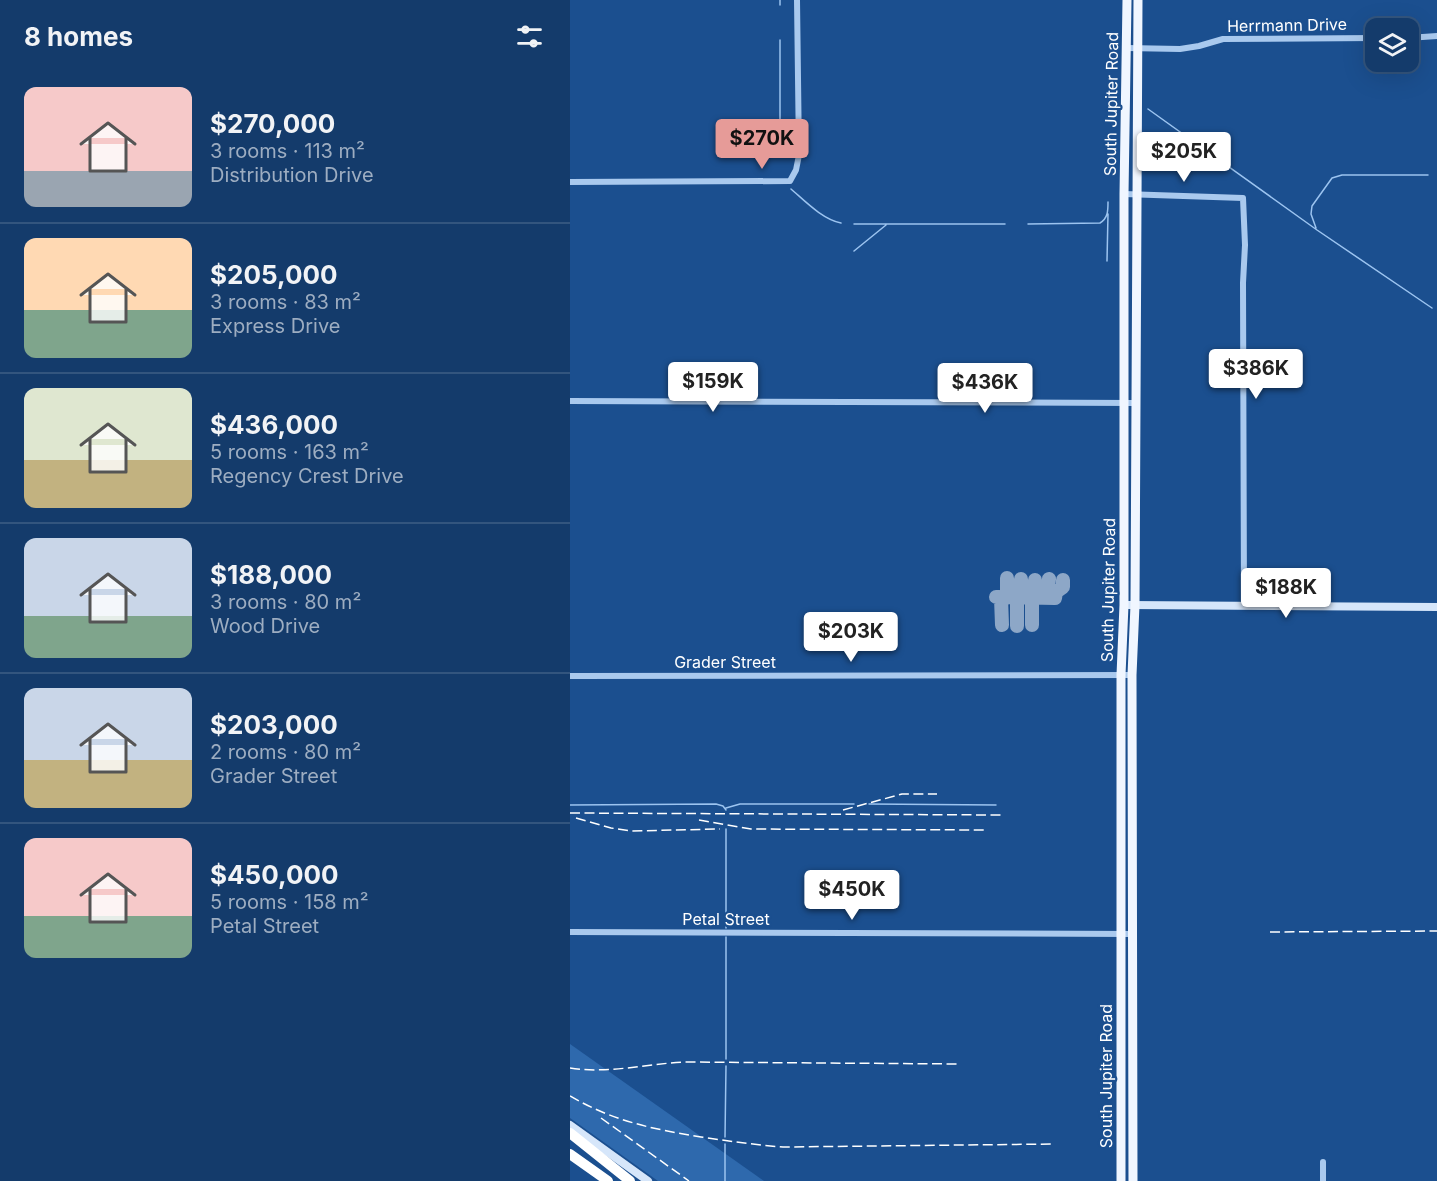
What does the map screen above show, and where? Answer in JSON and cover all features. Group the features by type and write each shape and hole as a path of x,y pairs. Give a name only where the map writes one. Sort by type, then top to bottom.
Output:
{"highway":[{"path":"570,1133 630,1181"},
{"path":"570,1154 608,1181"}],"main road":[{"name":"South Jupiter Road","path":"1121,1181 1121,675 1124,605 1124,194 1127,0"},
{"name":"South Jupiter Road","path":"1133,1181 1132,675 1135,604 1138,0"},
{"path":"1124,274 1136,275"},
{"path":"1121,1014 1133,1013"},
{"path":"1121,1074 1133,1075"},
{"path":"1121,1162 1133,1162"}],"street":[{"path":"570,182 790,181 796,170 799,155 797,0"},
{"path":"1419,38 1437,36"},
{"name":"Herrmann Drive","path":"1127,48 1180,49 1224,39 1365,38"},
{"path":"1124,194 1243,198 1245,245 1243,283 1244,605"},
{"path":"570,401 1136,403"},
{"path":"1124,605 1437,607"},
{"name":"Grader Street","path":"570,676 1132,675"},
{"name":"Petal Street","path":"570,932 1133,934"},
{"path":"570,1125 648,1181"},
{"path":"1323,1162 1323,1181"}],"shaded area":[{"path":"570,1044 764,1181 658,1181 570,1118"}],"waterway":[{"path":"780,0 780,5"},
{"path":"780,40 780,131"},
{"path":"1148,109 1317,230 1432,308"},
{"path":"1316,228 1311,214 1312,206 1332,178 1342,175 1428,175"},
{"path":"791,189 821,214 841,223"},
{"path":"1028,224 1100,223 1106,217 1108,202"},
{"path":"1107,261 1108,214"},
{"path":"854,224 1005,224"},
{"path":"854,251 886,225"},
{"path":"570,805 716,804 723,806 726,810"},
{"path":"726,808 740,804 854,804"},
{"path":"869,804 996,805"},
{"path":"726,829 726,928"},
{"path":"726,937 726,1059"},
{"path":"725,1137 726,1066"},
{"path":"725,1144 725,1181"}],"taxiway":[{"path":"1006,598 1007,578"},
{"path":"1020,598 1021,579"},
{"path":"1047,598 1049,579"},
{"path":"1033,598 1035,580"},
{"path":"996,597 1055,598 1056,592 1063,587 1063,580"},
{"path":"1001,598 1002,625"},
{"path":"1016,598 1017,626"},
{"path":"1030,598 1032,625"}],"railway":[{"path":"843,810 902,794 937,794"},
{"path":"570,813 1001,815"},
{"path":"576,818 611,828 632,831 720,829"},
{"path":"699,820 751,829 985,830"},
{"path":"1270,932 1437,931"},
{"path":"570,1068 599,1070 684,1062 961,1064"},
{"path":"570,1096 617,1118 649,1127 742,1143 783,1147 1055,1144"},
{"path":"601,1118 689,1181"}]}
